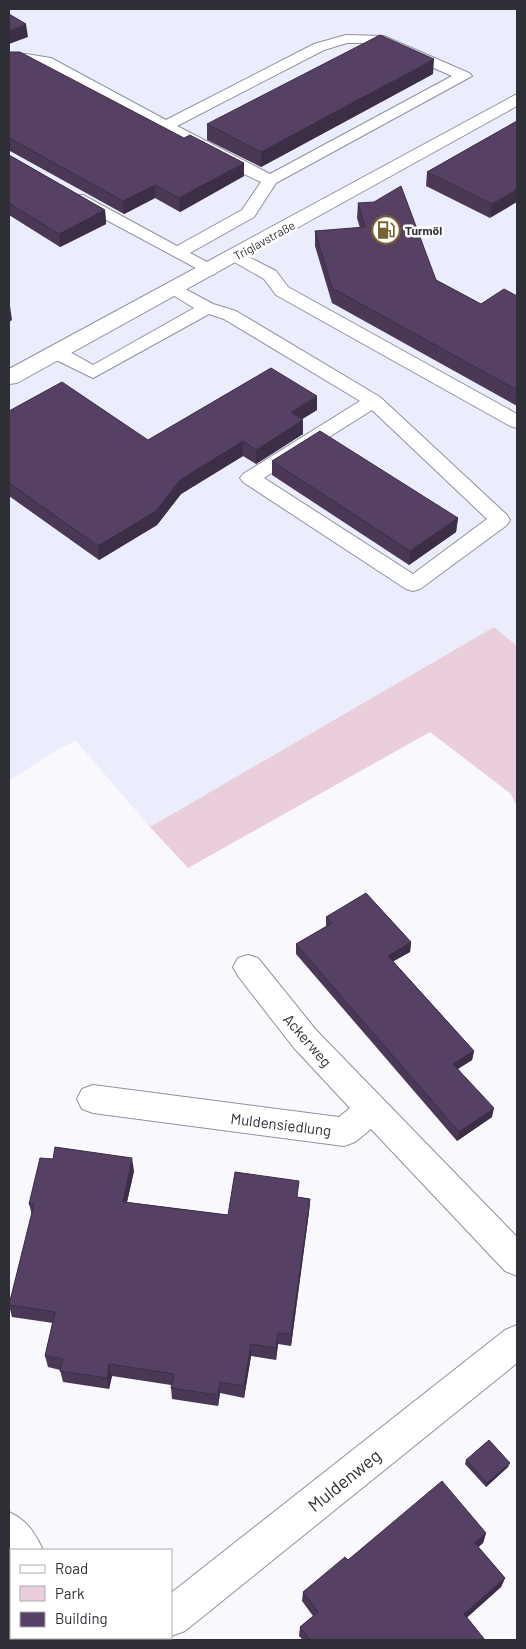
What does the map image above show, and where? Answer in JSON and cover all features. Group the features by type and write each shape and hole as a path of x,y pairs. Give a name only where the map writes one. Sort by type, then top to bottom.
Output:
{"street":[{"name":"Triglavstraße","path":"9,378 517,99"},
{"name":"Ackerweg","path":"248,967 305,1039 372,1109"},
{"name":"Muldensiedlung","path":"93,1099 344,1132 372,1109"},
{"path":"372,1109 517,1260"},
{"name":"Muldenweg","path":"172,1617 517,1342"},
{"path":"9,1531 23,1549"}],"lane":[{"path":"166,126 319,47 346,39 379,39 464,76 270,180 248,213 177,253"},
{"path":"9,60 26,58 46,61 270,180"},
{"path":"65,191 208,270"},
{"path":"235,255 270,275 282,291 517,422"},
{"path":"174,288 208,308 230,315 373,401 500,520 413,584 250,478 373,401"},
{"path":"56,353 93,372 208,308"}],"shaded area":[{"path":"9,9 517,9 517,118 515,119 517,121 517,646 494,627 150,827 76,741 60,748 9,781"}],"green space":[{"path":"494,627 517,646 517,807 511,794 430,732 188,868 150,827"}],"building":[{"path":"9,14 26,24 9,31"},
{"path":"380,35 434,59 261,152 207,124"},
{"path":"9,52 20,52 184,138 190,135 244,163 179,198 155,185 123,201 9,138"},
{"path":"517,121 517,189 492,204 427,172"},
{"path":"9,155 105,210 59,234 9,203"},
{"path":"401,186 436,280 481,304 504,289 517,296 517,390 332,288 315,231 365,227 358,203 374,202"},
{"path":"271,368 317,396 291,412 303,420 256,450 243,441 180,480 156,511 98,546 9,483 9,411 62,382 148,440"},
{"path":"320,431 458,518 410,551 272,461"},
{"path":"366,893 411,942 388,956 474,1051 453,1064 494,1108 459,1132 296,944 332,923 326,917"},
{"path":"55,1147 132,1158 123,1202 228,1215 235,1172 299,1181 297,1197 310,1199 291,1334 278,1333 276,1348 251,1344 244,1386 220,1382 218,1395 171,1388 174,1374 109,1364 107,1378 60,1371 63,1359 45,1356 55,1312 9,1305 34,1204 29,1204 40,1158 53,1159"},
{"path":"489,1440 510,1463 487,1483 466,1460"},
{"path":"442,1481 486,1533 475,1543 505,1578 464,1614 485,1640 310,1640 300,1627 318,1612 303,1592 345,1557 348,1560"}],"place":[{"name":"Turmöl","path":"386,230"}]}
